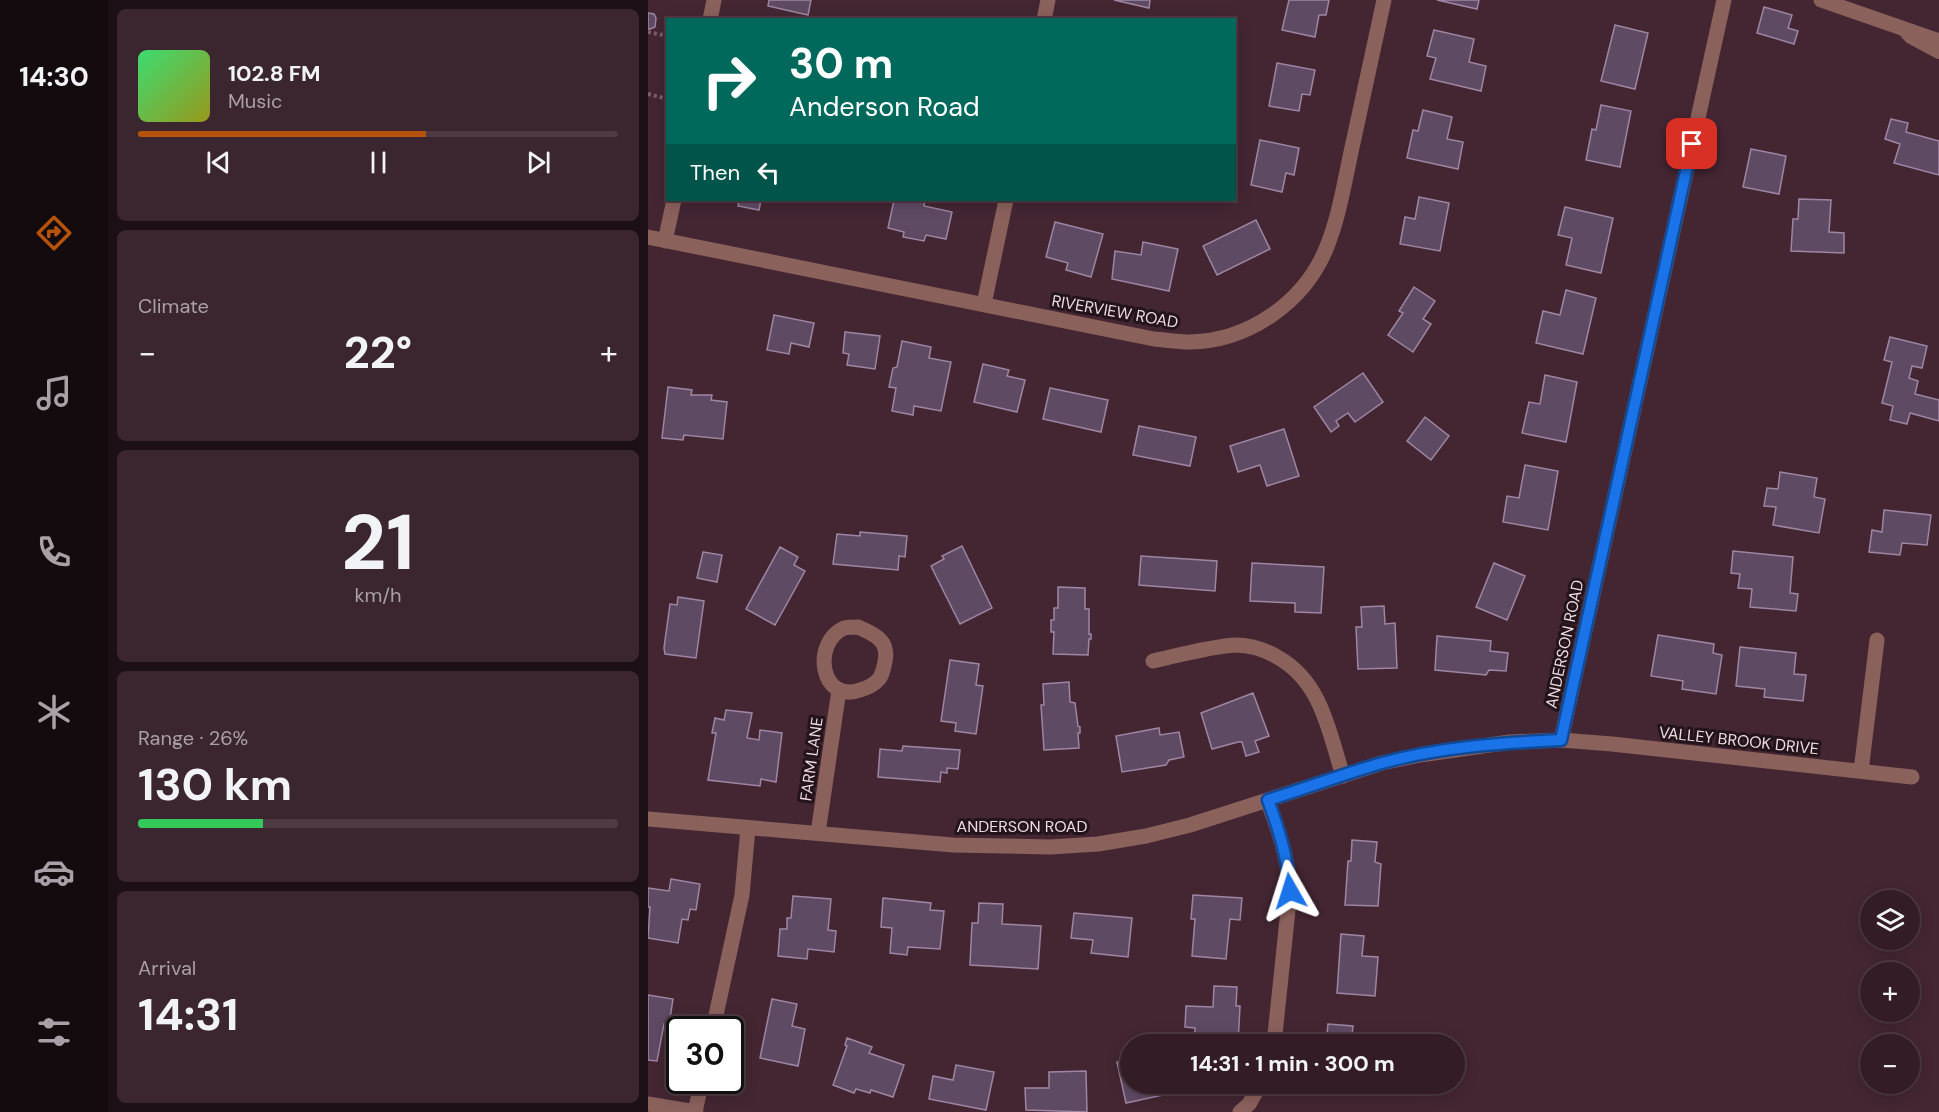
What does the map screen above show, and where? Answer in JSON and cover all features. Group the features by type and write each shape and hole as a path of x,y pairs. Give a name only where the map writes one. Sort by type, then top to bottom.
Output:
{"street":[{"path":"710,18 714,0"},
{"path":"1044,18 1048,0"},
{"name":"RIVERVIEW ROAD","path":"648,237 1154,339 1192,342 1230,335 1280,310 1293,298 1317,268 1333,231 1384,0"},
{"name":"ANDERSON ROAD","path":"648,819 1005,847 1098,844 1179,828 1382,763 1510,742 1561,740 1724,0"},
{"path":"1821,0 1939,41"},
{"path":"665,241 674,201"},
{"path":"984,304 1006,201"},
{"path":"858,627 876,634 885,644 887,657 881,677 869,687 853,693 839,690 831,685 823,665 825,649 830,641 844,628 858,627"},
{"path":"1861,771 1876,640"},
{"path":"1153,661 1237,645 1255,647 1288,663 1314,690 1322,706 1343,776"},
{"name":"FARM LANE","path":"818,833 839,690"},
{"name":"VALLEY BROOK DRIVE","path":"1561,740 1912,777"},
{"path":"1268,800 1280,832 1289,868 1290,891 1275,1034"},
{"path":"716,1016 742,895 748,828"},
{"path":"648,1104 696,1112 699,1094"},
{"path":"1248,1109 1256,1094"}],"lane":[{"path":"1901,28 1911,37 1939,52"}],"path":[{"path":"648,32 666,36"},
{"path":"648,94 666,98"}],"building":[{"path":"769,0 811,0 808,15 768,6"},
{"path":"1114,0 1150,0 1149,8"},
{"path":"1289,0 1329,0 1326,15 1319,15 1315,37 1282,30"},
{"path":"1437,0 1479,0 1477,9"},
{"path":"1764,7 1792,15 1788,28 1798,31 1794,44 1757,33"},
{"path":"648,13 654,14 656,18 655,27 650,29 648,29"},
{"path":"1615,25 1648,33 1635,89 1601,81"},
{"path":"1434,30 1474,39 1469,62 1486,66 1481,91 1430,79 1436,58 1427,56"},
{"path":"1277,63 1315,70 1310,95 1302,94 1299,111 1269,106"},
{"path":"1601,105 1631,111 1620,167 1586,160 1592,129 1596,130"},
{"path":"1423,110 1452,117 1447,139 1463,142 1458,169 1407,158 1413,130 1418,131"},
{"path":"1891,119 1908,123 1906,132 1939,141 1939,175 1894,163 1900,144 1885,139"},
{"path":"1260,140 1299,148 1294,175 1286,173 1282,192 1251,185"},
{"path":"1751,149 1786,156 1779,194 1743,187"},
{"path":"1419,197 1449,203 1440,251 1400,244 1405,217 1415,219"},
{"path":"1799,199 1831,200 1829,232 1844,233 1844,253 1791,251 1793,219 1798,219"},
{"path":"739,201 761,201 759,210 738,206"},
{"path":"894,201 925,201 924,206 952,212 946,239 926,235 924,241 903,237 904,232 888,228"},
{"path":"1565,207 1613,218 1601,273 1566,265 1572,238 1558,235"},
{"path":"1256,220 1270,249 1217,275 1203,246"},
{"path":"1055,222 1103,234 1091,277 1066,270 1068,263 1046,257"},
{"path":"1143,242 1178,249 1169,291 1112,279 1115,251 1141,255"},
{"path":"1414,287 1435,301 1423,319 1431,324 1413,352 1388,335 1403,313 1399,311"},
{"path":"1566,290 1596,298 1583,354 1536,343 1543,311 1560,315"},
{"path":"774,315 814,323 809,347 791,343 789,354 767,350"},
{"path":"845,332 880,336 875,369 847,365 849,354 843,353"},
{"path":"1890,337 1927,346 1922,368 1912,366 1909,378 1918,381 1915,394 1939,400 1939,421 1910,413 1907,424 1890,420 1893,406 1882,403 1892,362 1884,360"},
{"path":"902,341 931,347 929,358 951,362 941,411 914,406 913,415 892,411 896,388 889,387 893,368 897,367"},
{"path":"983,364 1009,370 1007,376 1025,380 1017,412 974,402"},
{"path":"1363,373 1383,402 1355,422 1348,413 1336,421 1339,426 1331,432 1314,407"},
{"path":"1545,375 1577,382 1566,442 1522,433 1529,402 1540,404"},
{"path":"668,387 692,390 691,395 712,395 711,400 727,402 723,439 684,435 683,440 662,438"},
{"path":"1050,388 1108,400 1101,432 1043,419"},
{"path":"1425,417 1449,436 1431,460 1407,441"},
{"path":"1139,426 1196,437 1190,466 1133,455"},
{"path":"1284,429 1299,476 1267,486 1260,465 1238,472 1230,446"},
{"path":"1525,465 1558,471 1548,530 1503,522 1507,496 1519,498"},
{"path":"1780,472 1817,478 1814,497 1825,499 1819,533 1773,525 1776,507 1764,506 1767,488 1778,489"},
{"path":"1884,510 1931,515 1927,545 1902,543 1900,555 1869,552 1872,530 1882,532"},
{"path":"860,532 907,536 905,557 899,556 898,570 833,564 837,534 860,536"},
{"path":"962,546 992,608 960,624 931,566 944,559 942,556"},
{"path":"780,547 798,557 794,565 805,571 775,625 746,609"},
{"path":"1733,551 1793,557 1790,593 1798,594 1796,611 1750,607 1752,589 1738,588 1740,574 1731,573"},
{"path":"703,552 722,555 717,582 697,578"},
{"path":"1141,556 1217,561 1215,591 1139,585"},
{"path":"1252,563 1324,567 1321,613 1295,612 1295,603 1250,601"},
{"path":"1494,563 1525,576 1507,620 1476,607"},
{"path":"1058,587 1085,588 1085,609 1089,609 1089,634 1091,634 1088,655 1053,654 1054,632 1051,632 1051,620 1054,620 1054,608 1058,608"},
{"path":"678,597 704,601 696,658 665,654 670,604 677,605"},
{"path":"1384,606 1385,624 1395,623 1397,668 1358,669 1356,627 1362,627 1361,607"},
{"path":"1658,635 1714,644 1713,653 1722,655 1716,694 1682,689 1683,681 1651,676"},
{"path":"1437,636 1491,641 1490,651 1508,653 1506,671 1489,670 1486,675 1435,670"},
{"path":"1740,647 1796,653 1794,674 1806,675 1803,701 1764,697 1765,689 1736,686"},
{"path":"950,660 979,664 976,685 983,686 976,734 955,731 956,723 941,721"},
{"path":"1069,682 1070,702 1075,703 1080,727 1079,748 1044,750 1041,705 1044,705 1043,684"},
{"path":"1253,693 1269,736 1255,741 1259,752 1246,756 1242,742 1212,749 1201,713"},
{"path":"726,710 752,713 747,738 759,740 760,730 782,733 776,782 761,779 760,786 708,780 716,733 712,733 715,718 724,720"},
{"path":"1159,728 1160,735 1179,732 1184,757 1169,760 1166,765 1122,772 1116,736"},
{"path":"903,746 960,750 958,769 947,768 947,773 941,772 940,782 878,777 880,749 902,751"},
{"path":"1352,840 1377,842 1375,862 1381,864 1378,906 1345,905"},
{"path":"671,879 700,884 696,910 690,909 688,920 682,919 678,943 648,938 650,907 648,907 648,888 669,891"},
{"path":"1193,895 1242,898 1240,920 1230,919 1226,959 1192,956 1195,919 1191,919"},
{"path":"793,896 831,899 828,930 836,931 834,952 808,949 807,959 778,956 780,929 787,929 787,918 791,918"},
{"path":"883,898 931,903 930,910 944,911 940,949 908,947 907,955 890,953 892,928 881,927"},
{"path":"979,903 1003,904 1002,924 1041,926 1038,969 970,965 972,923 978,923"},
{"path":"1074,913 1132,918 1128,957 1091,953 1093,940 1071,938"},
{"path":"1341,934 1364,936 1362,956 1378,957 1375,996 1337,993"},
{"path":"1214,986 1237,987 1236,1006 1240,1006 1239,1034 1195,1034 1195,1028 1185,1027 1186,1006 1213,1007"},
{"path":"648,995 673,999 670,1016 666,1016 657,1061 648,1060"},
{"path":"772,999 797,1004 792,1026 805,1029 798,1066 760,1058"},
{"path":"1328,1024 1353,1026 1352,1034 1327,1034"},
{"path":"847,1038 872,1047 869,1053 904,1065 893,1097 871,1090 870,1093 856,1089 854,1093 833,1085 847,1046 845,1045"},
{"path":"956,1065 994,1072 986,1110 929,1099 933,1076 953,1080"},
{"path":"1086,1071 1087,1112 1026,1110 1025,1088 1049,1088 1049,1072"},
{"path":"1124,1094 1168,1094 1126,1103"}],"route":[{"path":"1290,891 1289,868 1280,832 1268,800 1382,763 1420,755 1510,742 1561,740 1692,144"}]}
